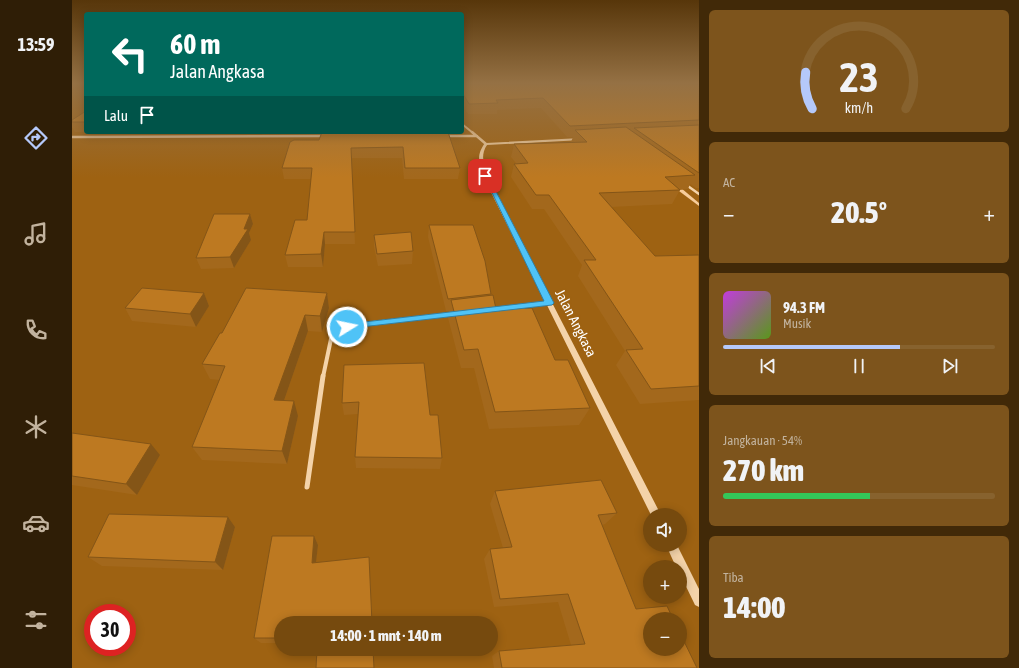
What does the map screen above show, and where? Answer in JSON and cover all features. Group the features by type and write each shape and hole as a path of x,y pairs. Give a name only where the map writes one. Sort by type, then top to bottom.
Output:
{"street":[{"path":"464,126 486,144 583,139"},
{"path":"72,137 334,136"},
{"path":"437,136 477,136"},
{"name":"Jalan Angkasa","path":"486,144 481,150 479,158 485,176 652,508"},
{"path":"682,181 699,194"},
{"path":"487,310 550,303"},
{"path":"307,487 325,360 331,339 339,329 355,325 456,314"},
{"path":"674,552 699,601"}],"building":[{"path":"80,115 84,115 84,122 72,122 72,120"},
{"path":"560,115 699,115 699,120 570,126"},
{"path":"699,125 699,173 634,128"},
{"path":"626,127 695,175 665,177 680,190 599,193 655,256 699,255 699,386 651,389 626,350 643,349 584,260 596,260 549,195 536,195 514,164 528,163 514,144 587,142 575,130"},
{"path":"321,134 449,134 460,168 405,168 403,147 351,148 355,232 324,232 321,254 285,255 295,220 307,220 312,168 282,168 290,142 294,140 319,140"},
{"path":"214,214 250,214 244,229 248,229 230,257 196,258"},
{"path":"429,225 473,225 485,261 491,294 448,299"},
{"path":"411,232 413,251 377,254 374,235"},
{"path":"142,288 204,293 190,314 125,308"},
{"path":"246,288 327,293 320,316 305,315 274,400 294,401 282,451 192,447 225,366 202,364 220,333 222,333"},
{"path":"493,295 496,309 532,308 555,360 568,360 590,408 495,412 478,349 464,350 451,300"},
{"path":"424,363 430,415 438,415 442,458 355,457 359,402 342,403 344,365"},
{"path":"72,433 151,444 126,484 72,476"},
{"path":"601,480 617,513 598,515 636,609 667,606 670,612 643,612 643,656 687,656 687,647 697,668 502,668 499,651 585,644 568,594 500,599 490,549 512,547 495,491"},
{"path":"109,514 228,517 215,562 88,557"},
{"path":"272,536 314,536 312,563 369,557 372,616 274,616 274,638 254,638"},
{"path":"317,656 373,656 374,668 316,668"}],"waterway":[{"path":"673,184 699,205"}],"route":[{"path":"347,327 550,303 485,176"}]}
